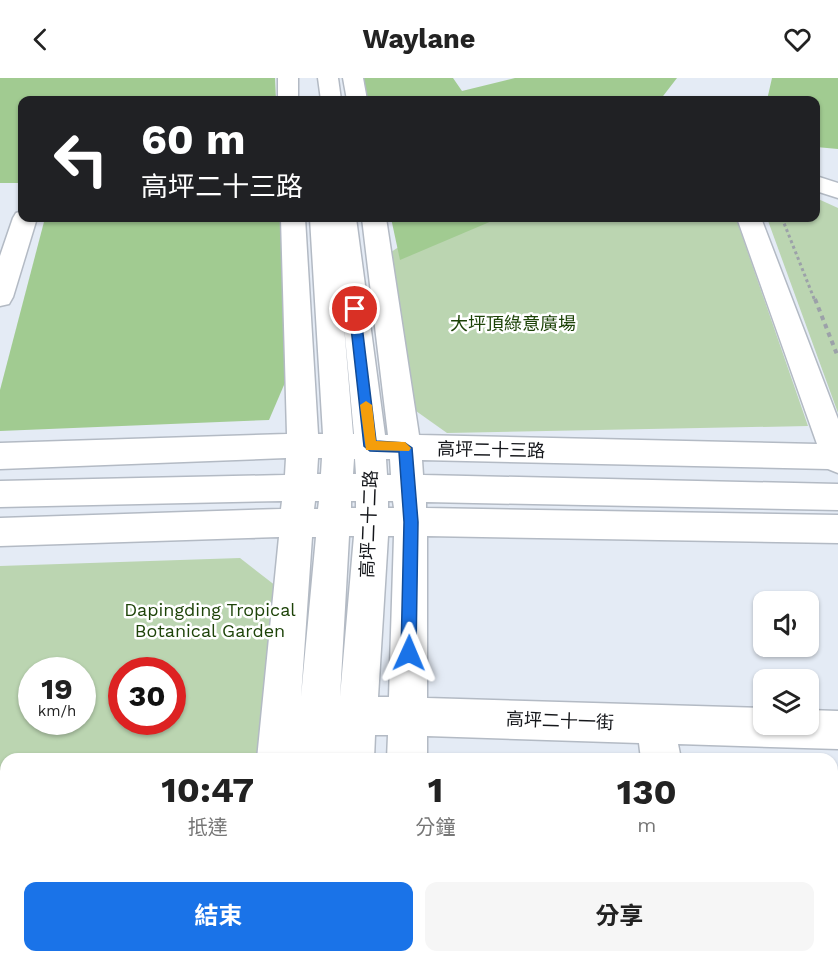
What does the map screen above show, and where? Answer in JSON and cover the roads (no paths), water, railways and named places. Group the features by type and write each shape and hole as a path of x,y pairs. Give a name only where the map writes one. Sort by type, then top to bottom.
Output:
{"street":[{"path":"288,78 288,96"},
{"path":"312,78 314,96"},
{"path":"328,78 330,96"},
{"path":"353,78 356,96"},
{"path":"820,184 838,191"},
{"path":"0,207 18,207"},
{"path":"0,297 24,222"},
{"path":"278,753 303,446 293,222"},
{"name":"高坪二十二路","path":"322,222 339,446 334,522 338,716 352,753"},
{"name":"高坪二十二路","path":"319,753 338,716 372,505 370,446 344,222"},
{"name":"高坪二十二路","path":"375,222 405,448 411,522 407,753"},
{"path":"750,222 838,458"},
{"name":"高坪二十三路","path":"0,456 303,446 370,446 838,458"},
{"path":"0,494 337,487 411,522 838,529"},
{"path":"0,532 334,522 408,488 838,497"},
{"name":"高坪二十一街","path":"281,716 408,716 658,742 838,730"}],"park label":[{"name":"大坪頂綠意廣場","path":"513,324"},
{"name":"Dapingding Tropical Botanical Garden","path":"210,620"}]}
